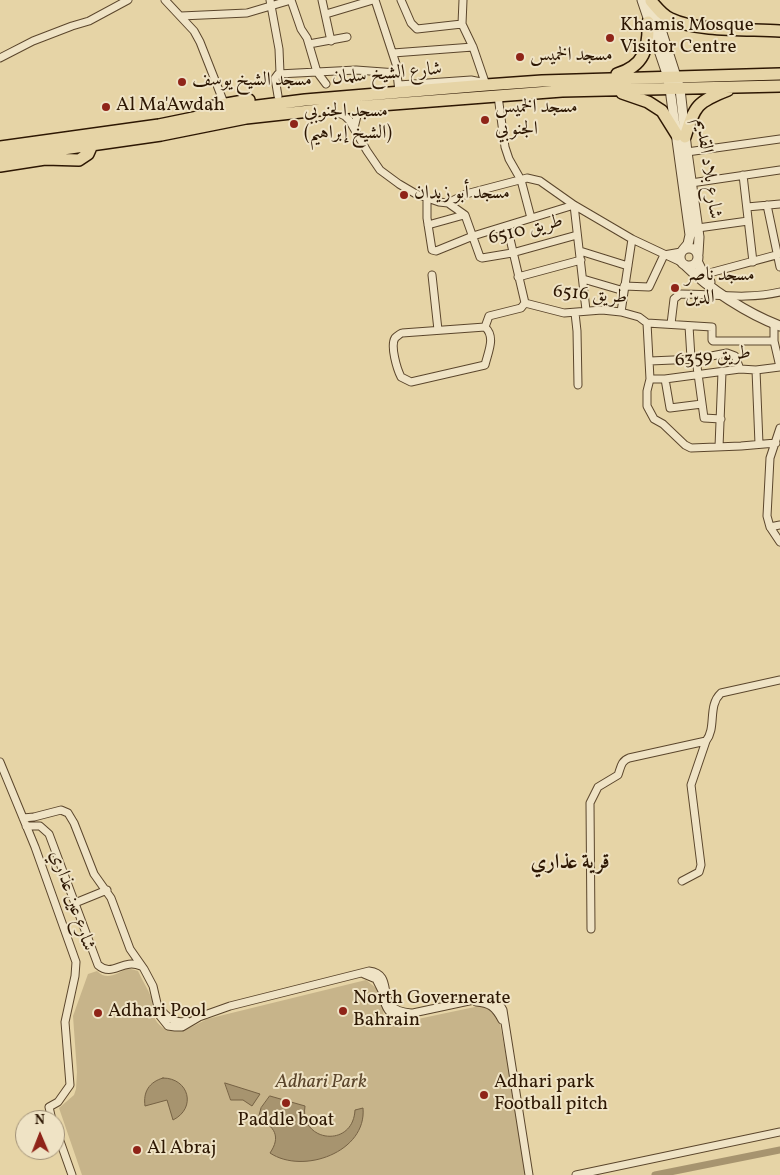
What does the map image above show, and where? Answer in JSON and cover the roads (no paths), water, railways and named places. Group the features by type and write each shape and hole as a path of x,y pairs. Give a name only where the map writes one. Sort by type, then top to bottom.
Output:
{"main road":[{"path":"648,0 669,18 679,23 712,28 780,31"},
{"path":"600,79 629,70 639,62 649,40 648,22"},
{"name":"شارع الشيخ سلمان","path":"0,147 160,125 242,108 399,88 600,79 780,74"},
{"name":"شارع الشيخ سلمان","path":"0,158 161,135 246,118 328,108 562,91 780,86"},
{"path":"614,90 648,102 662,111 681,136 698,106 708,98 734,88"},
{"path":"76,136 94,127 158,118 224,103 278,96 305,100"},
{"path":"0,166 45,159 79,160 88,154 92,145"}],"street":[{"path":"0,58 33,41 89,21 128,0"},
{"path":"165,0 194,31 204,50 224,103"},
{"path":"181,16 247,13 270,3 291,0 301,29 309,44 317,72 326,84"},
{"path":"322,0 331,41"},
{"path":"326,14 374,0 393,54 398,73 399,88"},
{"path":"401,0 415,28 421,29 462,24"},
{"path":"463,0 462,24 473,47 486,84"},
{"path":"648,0 648,22 672,77"},
{"path":"648,0 672,77"},
{"path":"270,3 279,49 280,73"},
{"path":"309,44 347,37"},
{"path":"393,54 473,47"},
{"path":"278,96 275,76 280,73 356,70 398,73"},
{"name":"شارع بلاد القديم","path":"672,77 681,136 690,235 688,244 682,251"},
{"path":"498,96 505,147 509,159 524,179 531,218"},
{"path":"354,128 358,112 365,106"},
{"path":"328,108 344,116 354,128 380,170 399,184 427,199 448,203 464,215 473,236 574,205"},
{"name":"شارع بلاد القديم","path":"681,136 687,152 698,228 697,258"},
{"path":"687,152 780,139"},
{"path":"691,183 780,170"},
{"path":"743,175 753,262"},
{"path":"448,203 466,194 524,179 540,181 574,205 632,239 664,255 692,266 697,258"},
{"name":"طريق 6510","path":"427,199 428,225 434,251 473,236 482,258 512,253 577,235"},
{"path":"747,207 780,204"},
{"name":"طريق 6510","path":"574,205 586,310"},
{"path":"767,205 779,254 780,267"},
{"path":"428,225 464,215"},
{"path":"698,228 748,221"},
{"name":"طريق 6516","path":"507,226 512,253 526,303 564,313 602,310 621,312 638,317 647,323 712,327 712,341 727,342"},
{"path":"621,312 632,239"},
{"path":"664,255 692,248 707,278 725,296"},
{"path":"580,251 628,266"},
{"path":"682,251 680,256 683,264 695,275 725,296 777,325 774,341 780,367"},
{"path":"713,272 779,254"},
{"name":"طريق 6516","path":"583,279 624,288 647,288 651,286 664,255"},
{"path":"518,277 580,260"},
{"path":"432,275 438,330"},
{"path":"671,324 674,299 680,294 725,296 770,295 780,292"},
{"path":"485,327 489,316 522,308 526,303"},
{"path":"575,313 578,385"},
{"path":"647,323 650,361 647,406 654,418 691,448 776,443"},
{"path":"689,326 694,359 700,374 705,419 721,419"},
{"path":"485,327 489,330 491,344 485,365 411,382 405,380 398,372 393,344 396,337 402,332 485,327"},
{"path":"727,353 727,342 774,341"},
{"path":"650,361 694,359 727,353 735,356 740,369"},
{"name":"طريق 6359","path":"650,378 665,379 740,369 756,370 780,367"},
{"path":"756,370 759,444"},
{"path":"719,447 722,372"},
{"path":"665,379 669,407 702,404"},
{"path":"780,428 769,467 767,516 770,527 780,542"},
{"path":"772,452 780,451"},
{"path":"770,527 780,525"},
{"path":"682,881 699,872 701,866 691,786 710,734 716,697 721,693 780,680"},
{"path":"591,929 590,803 598,787 618,774 624,760 706,741"},
{"name":"شارع عين عذاري","path":"0,762 23,818 76,962 75,976 64,1022 70,1085 58,1102 49,1110"},
{"path":"23,818 61,810 68,813 78,830 94,874 107,890 112,900 130,949 144,969 154,990 158,1007 174,1022 192,1021 208,1013 230,1006 369,971 379,974 384,981 385,994 394,1010 411,1014 484,998 496,1000 503,1010 529,1175"},
{"path":"26,826 40,826 49,834 98,965 108,970 120,967 130,957 130,949"},
{"path":"75,903 107,890"},
{"path":"126,963 134,964 144,969"},
{"path":"576,1175 780,1132"},
{"path":"65,1155 72,1175"}],"waterway":[{"path":"655,1175 780,1150"}],"place":[{"name":"Khamis Mosque Visitor Centre","path":"610,38"},
{"name":"مسجد الخميس","path":"520,57"},
{"name":"مسجد الشيخ يوسف","path":"182,82"},
{"name":"Al Ma'Awdah","path":"106,107"},
{"name":"مسجد الخميس الجنوبي","path":"485,120"},
{"name":"مسجد الجنوبي (الشيخ إبراهيم)","path":"294,124"},
{"name":"مسجد أبو زيدان","path":"404,195"},
{"name":"مسجد ناصر الدين","path":"675,288"},
{"name":"North Governerate Bahrain","path":"343,1011"},
{"name":"Adhari Pool","path":"98,1013"},
{"name":"Adhari park Football pitch","path":"484,1095"},
{"name":"Paddle boat","path":"286,1103"},
{"name":"Al Abraj","path":"137,1150"}],"district":[{"name":"قرية عذاري","path":"570,864"}],"park label":[{"name":"Adhari Park","path":"321,1084"}]}
